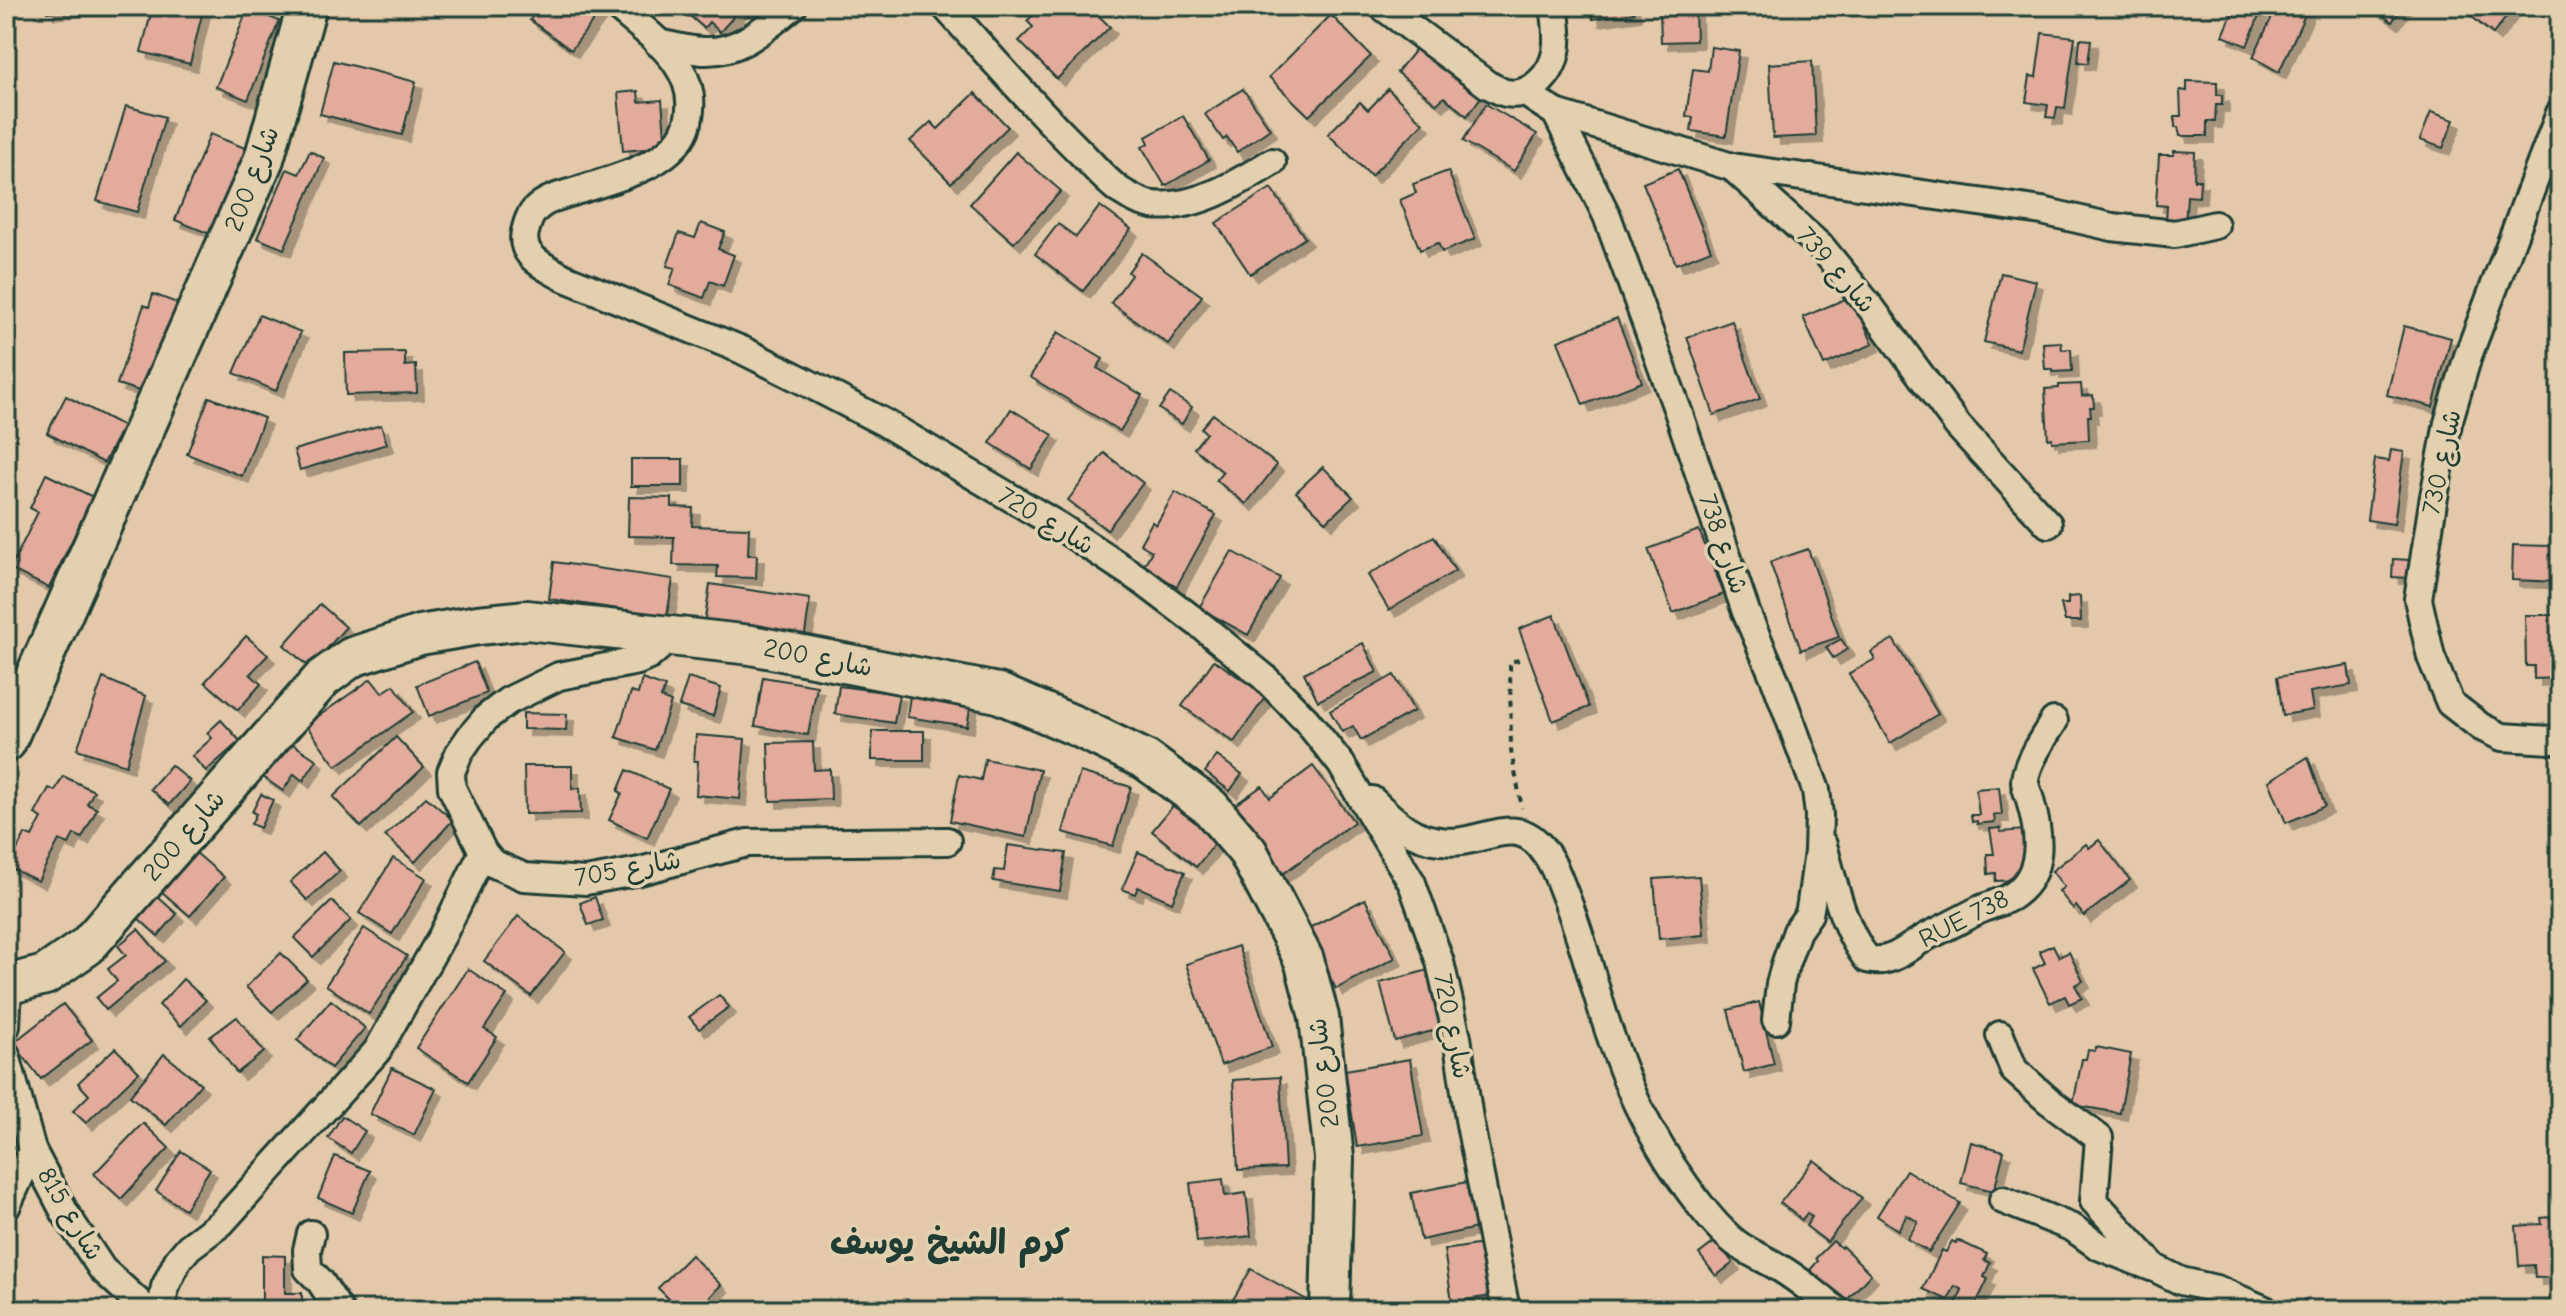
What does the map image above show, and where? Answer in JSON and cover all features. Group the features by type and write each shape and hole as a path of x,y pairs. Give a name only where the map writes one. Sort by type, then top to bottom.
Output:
{"main road":[{"name":"شارع 200","path":"6,742 264,159 307,6"},
{"name":"شارع 200","path":"7,985 45,975 87,946 323,678 352,657 420,635 527,620 751,645 998,693 1146,760 1210,807 1248,852 1304,960 1319,1017 1334,1158 1330,1310"}],"street":[{"name":"شارع 720","path":"616,6 679,64 688,83 692,104 687,126 676,145 659,159 598,184 552,198 535,209 527,221 523,237 527,250 537,263 565,278 742,350 885,423 1062,528 1156,592 1264,677 1306,720 1341,764 1412,883 1440,962 1457,1037 1469,1119 1506,1310"},
{"path":"658,43 702,51 725,50 751,39 793,6"},
{"path":"945,6 1055,128 1117,189 1133,198 1149,204 1169,205 1191,201 1240,182 1272,162"},
{"path":"1382,6 1488,85 1507,93 1524,92 1539,83 1556,52 1554,6"},
{"path":"1524,92 1556,113"},
{"name":"شارع 739","path":"1556,113 1732,167 1823,249 1872,309 1958,426 2048,524"},
{"name":"شارع 738","path":"1556,113 1607,216 1746,612 1816,790 1819,830 1809,914 1797,931 1785,965 1776,1020"},
{"name":"شارع 730","path":"2560,113 2468,356 2448,423 2418,599 2431,657 2450,703 2481,727 2502,737 2560,739"},
{"path":"1732,167 2042,211 2112,227 2175,234 2215,225"},
{"path":"161,1310 165,1287 178,1260 189,1247 221,1223 377,1051 443,934 483,852 452,788 451,772 459,753 487,717 508,701 559,676 638,661 649,656 673,635"},
{"name":"RUE 738","path":"1819,830 1838,895 1860,950 1867,959 1877,962 1890,960 1924,938 1984,908 2003,902 2016,894 2025,883 2038,859 2037,827 2025,780 2037,748 2054,721"},
{"path":"1341,764 1362,790 1395,821 1421,837 1462,841 1500,831 1516,831 1527,834 1538,843 1551,859 1575,920 1627,1084 1659,1149 1707,1214 1726,1234 1750,1253 1803,1283 1836,1310"},
{"name":"شارع 705","path":"483,852 492,863 524,877 586,881 640,871 747,843 947,841"},
{"path":"6,1026 7,985"},
{"path":"2000,1035 2014,1070 2099,1138 2094,1201 2155,1268"},
{"name":"شارع 815","path":"6,1055 32,1150 65,1213 102,1269 147,1310"},
{"path":"6,1207 32,1150"},
{"path":"2003,1200 2073,1228 2098,1246 2181,1281 2216,1289 2265,1310"},
{"path":"311,1234 307,1250 308,1269 339,1310"}],"path":[{"path":"1519,660 1510,662 1511,751 1527,834"}],"building":[{"path":"46,6 110,6 47,12"},
{"path":"153,6 204,6 190,64 141,52"},
{"path":"540,6 597,6 602,9 571,50 530,20"},
{"path":"679,6 743,6 720,32 709,22 704,28"},
{"path":"1042,6 1089,6 1110,27 1057,79 1019,41 1033,27 1027,21"},
{"path":"1591,6 1633,6 1634,13 1593,19"},
{"path":"2235,6 2263,6 2247,46 2223,36"},
{"path":"2277,6 2309,6 2279,72 2253,57"},
{"path":"2369,6 2403,6 2392,22"},
{"path":"2479,6 2515,6 2493,34 2471,16"},
{"path":"248,8 279,21 248,100 216,87"},
{"path":"1695,9 1696,41 1661,42 1660,10"},
{"path":"1331,15 1371,56 1309,116 1269,77"},
{"path":"2042,33 2075,37 2065,108 2057,107 2055,118 2046,117 2048,105 2026,102 2030,76 2036,77"},
{"path":"2080,39 2091,40 2088,63 2078,62"},
{"path":"1418,46 1481,97 1467,116 1444,97 1437,104 1397,72"},
{"path":"1711,47 1739,51 1726,136 1691,131 1693,117 1686,116 1693,69 1708,71"},
{"path":"334,61 416,82 402,135 320,114"},
{"path":"1812,61 1816,136 1773,138 1769,64"},
{"path":"2187,81 2217,82 2217,95 2222,95 2222,105 2216,105 2215,121 2207,121 2207,136 2180,136 2178,127 2175,127 2175,116 2181,116 2180,90 2187,91"},
{"path":"1243,89 1270,129 1237,152 1227,137 1223,140 1205,114"},
{"path":"1388,89 1423,123 1371,176 1328,134 1360,102 1368,110"},
{"path":"638,91 639,102 662,100 666,147 623,151 618,93"},
{"path":"975,93 1008,127 951,183 910,141 931,122 938,129"},
{"path":"1486,104 1537,134 1514,171 1463,141"},
{"path":"126,106 165,117 137,212 97,201"},
{"path":"2431,112 2454,120 2443,148 2420,140"},
{"path":"1183,116 1209,160 1165,186 1142,147 1149,143 1146,137"},
{"path":"210,134 250,150 215,236 175,220"},
{"path":"310,151 324,158 284,249 257,238 287,169 299,174"},
{"path":"2174,151 2195,152 2194,180 2200,180 2199,197 2187,196 2185,227 2166,221 2167,206 2156,205 2159,155 2174,155"},
{"path":"1016,152 1061,191 1014,243 970,204"},
{"path":"1678,169 1711,250 1676,264 1643,183"},
{"path":"1448,171 1475,239 1442,252 1438,243 1420,250 1400,200 1416,193 1413,184"},
{"path":"1271,188 1305,238 1250,274 1216,223"},
{"path":"1100,206 1131,229 1083,291 1035,254 1058,224 1076,237"},
{"path":"701,223 725,232 718,249 734,255 723,286 710,281 704,298 669,285 675,268 667,266 679,233 695,238"},
{"path":"1142,253 1202,296 1168,344 1111,303"},
{"path":"2001,273 2036,281 2019,350 1984,342"},
{"path":"153,294 177,303 146,393 117,384 144,305 149,307"},
{"path":"1852,296 1873,344 1824,365 1803,317"},
{"path":"259,315 301,332 276,391 234,373"},
{"path":"1617,318 1642,382 1583,405 1558,341"},
{"path":"1732,321 1760,399 1714,415 1687,337"},
{"path":"2404,326 2451,338 2433,407 2387,395"},
{"path":"1058,332 1103,359 1097,368 1142,395 1120,431 1030,377"},
{"path":"2061,342 2062,350 2071,349 2072,371 2053,372 2053,369 2045,369 2043,343"},
{"path":"405,352 405,366 416,365 417,393 346,395 345,353"},
{"path":"2081,384 2082,396 2093,395 2094,407 2090,407 2091,416 2088,416 2089,440 2052,442 2052,438 2048,439 2045,389"},
{"path":"1170,393 1192,407 1182,424 1159,409"},
{"path":"66,396 123,426 104,463 47,433"},
{"path":"209,397 264,418 242,476 187,454"},
{"path":"1011,409 1053,435 1031,469 990,443"},
{"path":"1213,414 1277,465 1246,504 1216,480 1223,472 1194,448 1206,433 1201,428"},
{"path":"381,425 387,444 300,470 294,450"},
{"path":"2391,450 2404,452 2394,524 2367,520 2375,459 2389,461"},
{"path":"1104,453 1143,483 1107,530 1068,500"},
{"path":"631,459 683,459 683,486 631,486"},
{"path":"1323,467 1353,497 1326,522 1296,492"},
{"path":"46,474 93,497 49,588 10,569 38,512 30,508"},
{"path":"1175,492 1216,515 1177,586 1143,567 1152,551 1140,544 1152,522 1156,525"},
{"path":"629,497 672,498 672,507 693,508 692,526 749,528 748,555 757,555 756,578 717,577 718,566 673,565 674,537 628,536"},
{"path":"1699,530 1724,594 1673,613 1648,549"},
{"path":"1434,536 1455,571 1389,610 1368,575"},
{"path":"2553,537 2560,537 2560,582 2512,580 2513,545 2553,546"},
{"path":"1808,549 1839,637 1801,650 1770,562"},
{"path":"1232,551 1280,578 1248,635 1199,608"},
{"path":"2393,559 2410,560 2409,578 2392,577"},
{"path":"554,562 673,579 667,616 549,599"},
{"path":"710,584 810,599 804,641 704,626"},
{"path":"2080,596 2081,621 2065,621 2061,604 2068,604 2068,597"},
{"path":"320,604 346,627 310,668 284,645"},
{"path":"1554,615 1589,707 1553,721 1519,629"},
{"path":"2525,615 2560,615 2560,678 2534,679 2534,666 2526,666"},
{"path":"246,636 268,655 250,674 261,684 238,710 205,682"},
{"path":"1841,639 1848,649 1833,658 1826,647"},
{"path":"1893,639 1938,714 1890,743 1849,674 1875,659 1871,652"},
{"path":"1363,643 1377,672 1318,701 1304,673"},
{"path":"1214,660 1266,696 1234,742 1182,706"},
{"path":"475,662 487,693 429,716 417,685"},
{"path":"2348,665 2351,685 2310,692 2313,710 2283,715 2277,677"},
{"path":"1394,675 1414,711 1361,740 1353,726 1342,732 1330,711"},
{"path":"763,677 817,686 808,735 755,726"},
{"path":"103,678 146,696 126,765 77,749"},
{"path":"688,678 721,688 713,716 679,706"},
{"path":"371,679 382,693 394,685 413,712 336,766 306,725"},
{"path":"642,679 665,687 661,698 671,702 655,750 616,737 631,692 638,694"},
{"path":"839,686 899,694 894,723 835,714"},
{"path":"910,695 971,703 967,726 907,717"},
{"path":"523,713 567,714 566,730 523,729"},
{"path":"221,720 240,741 206,771 192,756 212,738 207,733"},
{"path":"872,731 924,731 924,760 872,760"},
{"path":"696,735 745,739 740,799 696,795"},
{"path":"396,737 424,767 361,827 333,797"},
{"path":"288,741 317,760 303,781 294,774 283,791 263,777"},
{"path":"813,742 814,770 830,769 831,799 770,801 768,743"},
{"path":"1217,756 1242,774 1230,791 1205,772"},
{"path":"2308,757 2325,806 2286,823 2269,781"},
{"path":"985,759 1040,770 1026,837 950,821 959,775 981,780"},
{"path":"171,765 190,781 169,805 150,789"},
{"path":"524,766 572,766 572,789 580,788 581,813 525,814"},
{"path":"1313,766 1354,822 1281,875 1232,807 1262,786 1270,798"},
{"path":"627,770 669,789 647,838 609,820 622,793 618,791"},
{"path":"1080,772 1131,787 1113,846 1063,832"},
{"path":"63,776 94,791 87,804 97,809 82,838 74,834 69,844 59,840 38,881 8,867 25,834 32,837 42,818 35,814 49,788 55,791"},
{"path":"1999,787 2002,815 1994,815 1995,822 1972,822 1971,815 1979,815 1976,789"},
{"path":"261,794 273,800 260,828 251,824 256,814 252,812"},
{"path":"426,797 453,820 415,862 385,836"},
{"path":"1176,802 1220,837 1196,867 1152,831"},
{"path":"2000,828 2000,832 2025,830 2025,872 2016,873 2017,880 1996,881 1996,873 1988,874 1987,854 1994,854 1990,829"},
{"path":"2099,840 2130,880 2084,916 2076,906 2073,909 2059,891 2064,887 2052,871 2086,844 2089,848"},
{"path":"1008,845 1066,853 1060,891 993,881 995,870 1004,871"},
{"path":"195,852 224,877 190,916 161,891"},
{"path":"323,852 340,871 307,900 290,882"},
{"path":"1138,852 1185,872 1172,902 1138,887 1135,894 1122,889"},
{"path":"393,858 426,878 392,934 359,913"},
{"path":"1699,876 1704,935 1659,939 1654,879"},
{"path":"158,897 177,914 158,936 138,918"},
{"path":"595,897 603,920 588,925 580,903"},
{"path":"1365,899 1395,958 1336,989 1305,930"},
{"path":"332,901 351,920 313,957 294,938"},
{"path":"518,916 565,952 531,996 484,961"},
{"path":"364,928 407,956 369,1014 326,985"},
{"path":"138,929 165,961 106,1010 96,998 117,981 108,969 126,955 118,946"},
{"path":"2053,945 2059,957 2069,952 2083,981 2075,985 2082,998 2069,1004 2065,996 2050,1003 2033,969 2045,963 2039,951"},
{"path":"1238,946 1272,1047 1221,1065 1186,964"},
{"path":"281,953 307,979 272,1012 246,987"},
{"path":"1436,968 1451,1026 1395,1041 1380,983"},
{"path":"468,969 507,995 484,1029 497,1037 468,1082 416,1048"},
{"path":"183,979 206,1000 181,1026 159,1005"},
{"path":"719,995 729,1007 699,1029 689,1017"},
{"path":"331,1000 365,1028 331,1068 297,1040"},
{"path":"1759,1002 1774,1064 1744,1072 1728,1010"},
{"path":"63,1004 92,1040 41,1079 13,1043"},
{"path":"237,1017 264,1052 237,1073 210,1037"},
{"path":"2096,1047 2131,1054 2120,1113 2073,1105 2082,1059 2086,1059 2088,1050 2095,1051"},
{"path":"115,1048 139,1072 86,1123 73,1111 89,1095 78,1083"},
{"path":"164,1054 201,1084 166,1125 130,1096"},
{"path":"1410,1059 1423,1136 1357,1147 1345,1070"},
{"path":"392,1068 436,1089 414,1135 370,1114"},
{"path":"1280,1077 1285,1168 1238,1170 1233,1080"},
{"path":"342,1116 365,1131 351,1153 328,1138"},
{"path":"143,1123 169,1148 121,1199 94,1174"},
{"path":"1971,1142 2004,1151 1994,1191 1961,1183"},
{"path":"181,1151 210,1169 185,1209 156,1191"},
{"path":"335,1156 370,1171 352,1213 318,1198"},
{"path":"1814,1160 1862,1198 1827,1242 1806,1226 1812,1217 1807,1213 1802,1220 1780,1203"},
{"path":"1906,1170 1960,1203 1929,1252 1907,1239 1918,1222 1907,1215 1898,1230 1877,1216"},
{"path":"1223,1179 1225,1196 1246,1193 1251,1236 1197,1242 1190,1183"},
{"path":"1467,1182 1477,1228 1421,1240 1411,1193"},
{"path":"2551,1217 2552,1221 2560,1221 2560,1277 2535,1278 2534,1265 2519,1266 2516,1226 2542,1224 2541,1218"},
{"path":"1957,1240 1987,1254 1984,1260 1990,1263 1984,1277 1988,1279 1973,1310 1955,1306 1962,1290 1955,1286 1948,1300 1923,1289 1942,1250 1946,1252 1952,1241 1956,1243"},
{"path":"1716,1241 1733,1263 1716,1276 1699,1254"},
{"path":"1833,1241 1871,1274 1845,1302 1810,1270 1818,1261 1816,1258"},
{"path":"1490,1243 1498,1295 1452,1302 1444,1250"},
{"path":"262,1255 285,1256 285,1293 302,1293 302,1310 262,1309"},
{"path":"691,1255 721,1285 708,1299 715,1308 713,1310 680,1310 658,1288"},
{"path":"1251,1269 1307,1300 1301,1310 1228,1308"}],"district":[{"name":"كرم الشيخ يوسف","path":"950,1243"}]}
